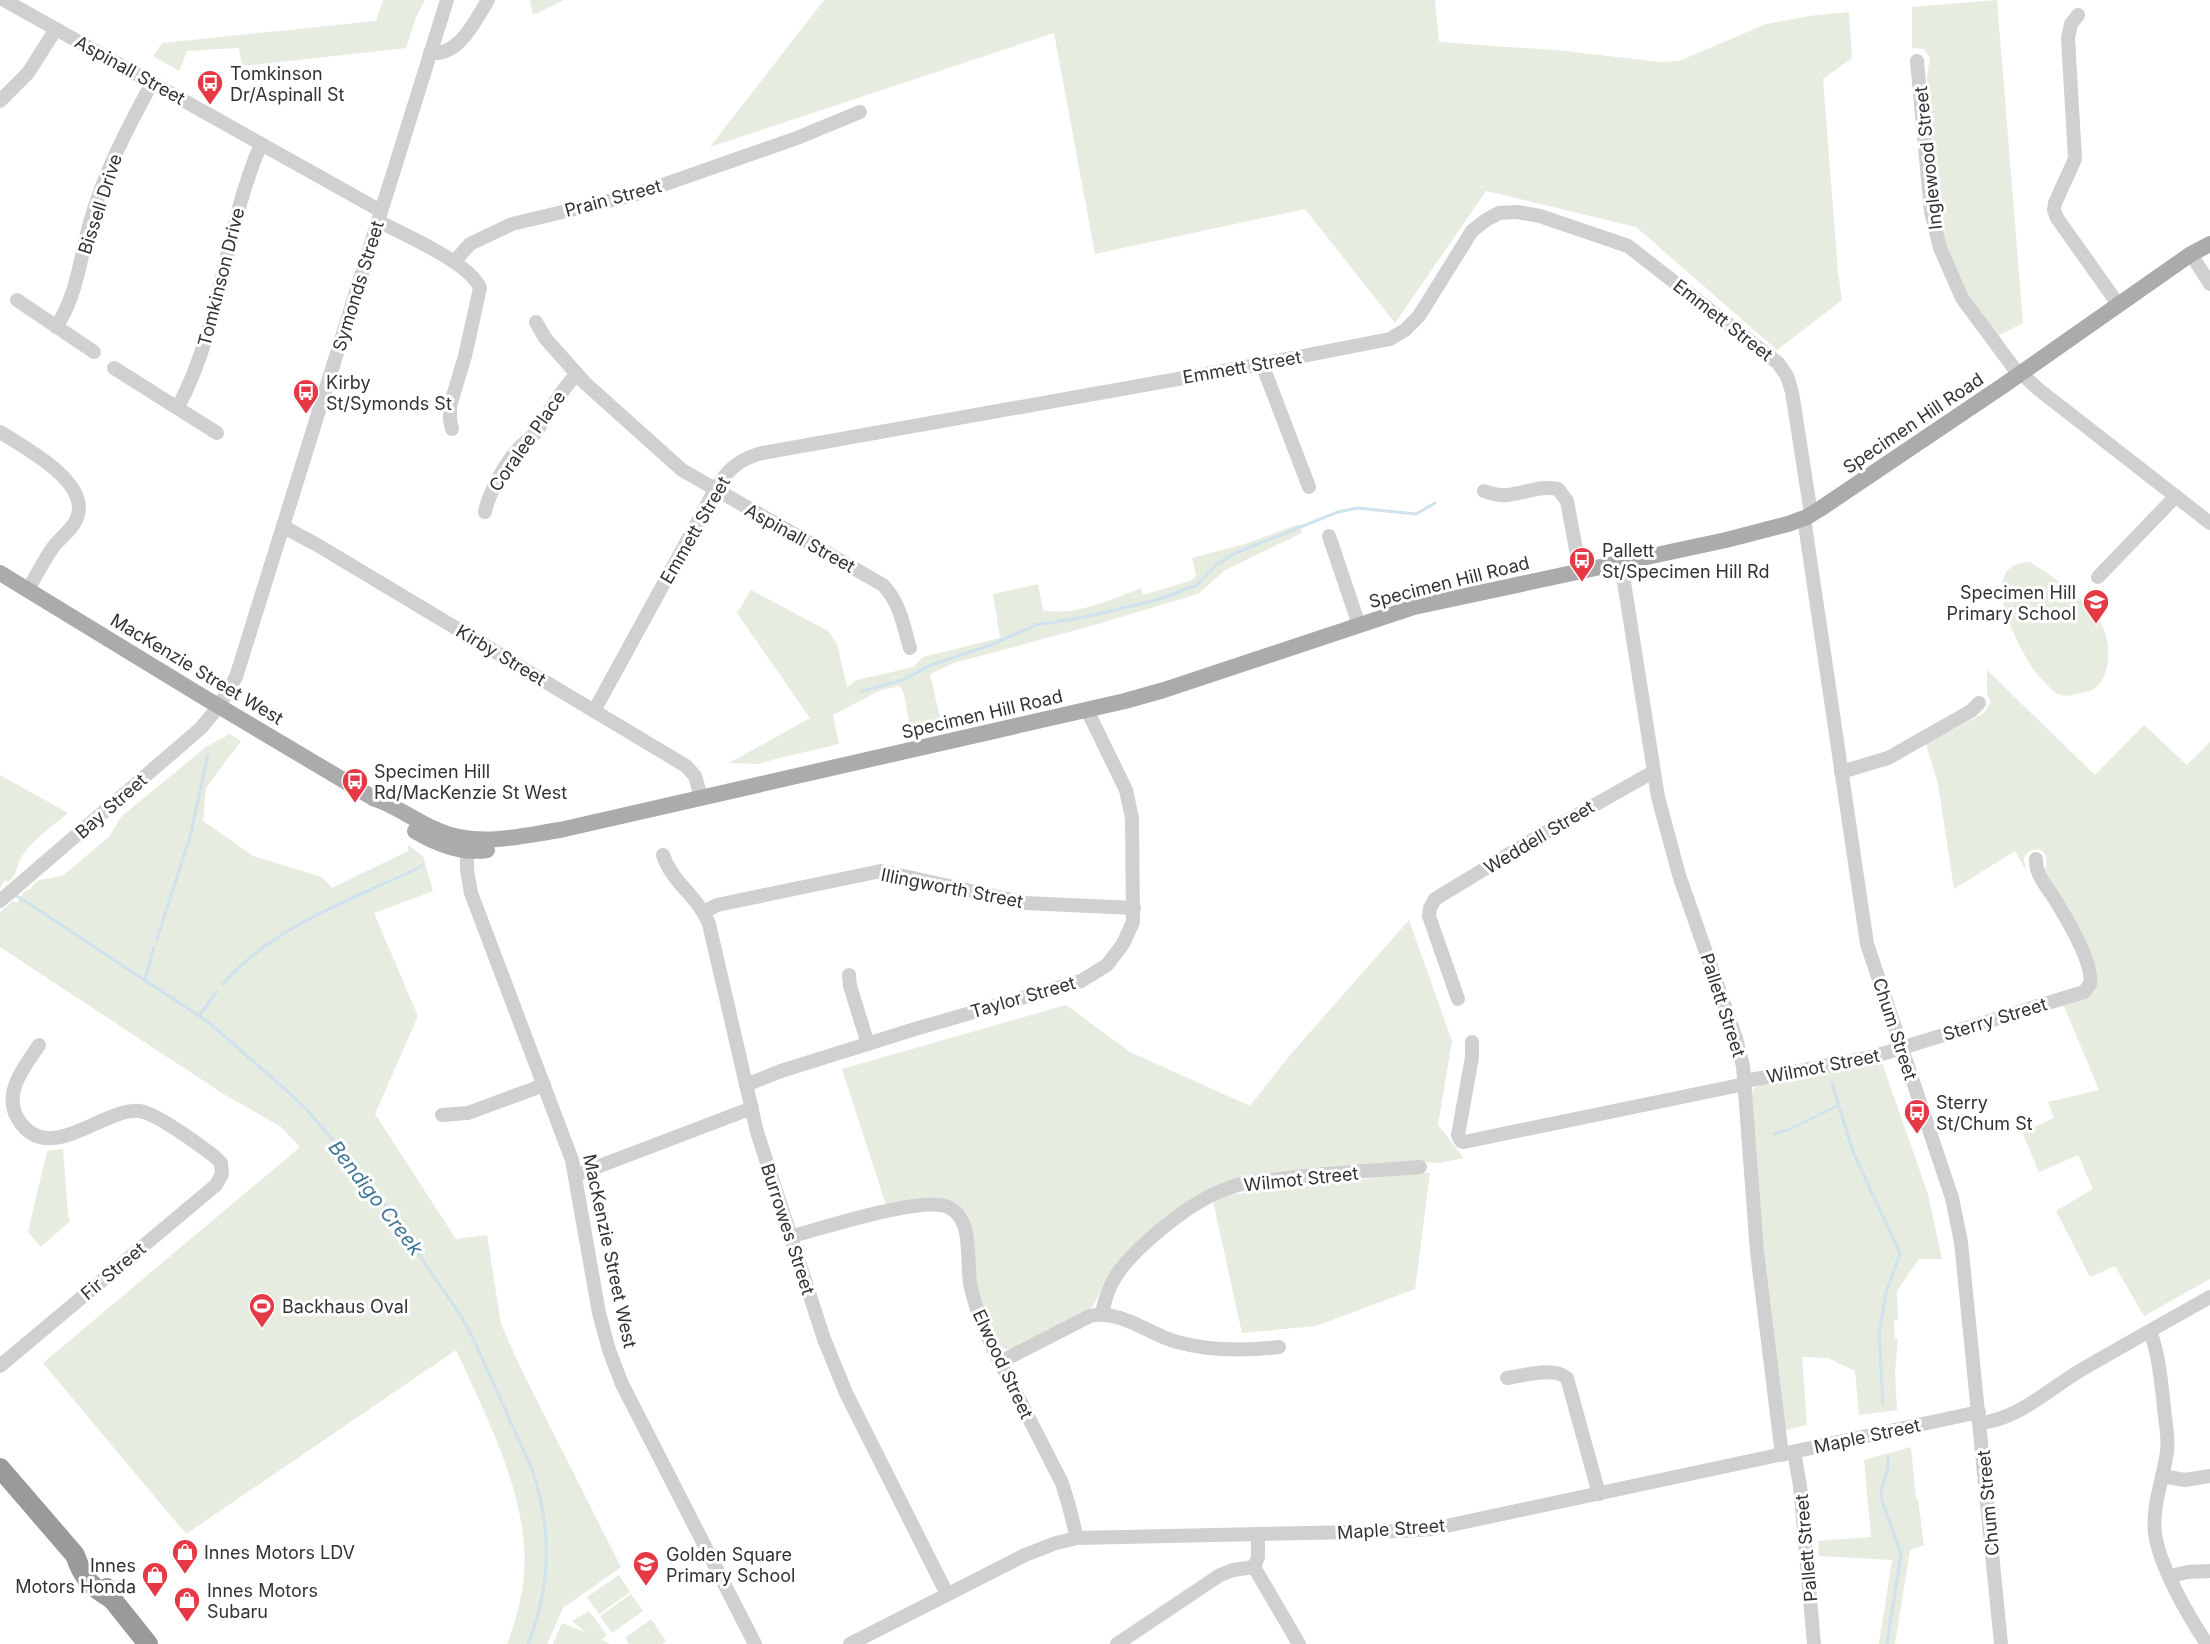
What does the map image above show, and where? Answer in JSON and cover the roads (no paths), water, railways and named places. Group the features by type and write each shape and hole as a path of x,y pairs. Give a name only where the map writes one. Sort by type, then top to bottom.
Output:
{"highway":[{"path":"0,1468 75,1555 88,1562 105,1580 112,1599 148,1644"}],"main road":[{"name":"Specimen Hill Road","path":"467,845 560,830 1087,710 1164,690 1380,617 1433,603 1726,540 1807,517 2020,374 2118,304 2210,244"},
{"name":"MacKenzie Street West","path":"0,573 375,799 467,845"}],"street":[{"name":"Aspinall Street","path":"4,0 261,144 380,216"},
{"name":"Symonds Street","path":"219,706 231,688 240,666 447,0"},
{"path":"430,53 444,53 453,48 470,29 488,0"},
{"path":"2078,15 2071,24 2068,38 2075,159 2054,210 2057,218 2118,304"},
{"path":"0,101 28,73 56,29"},
{"name":"Inglewood Street","path":"1917,61 1931,212 1940,248 1962,298 2020,374 2210,523"},
{"name":"Bissell Drive","path":"56,327 70,305 90,223 113,162 129,123 152,83"},
{"name":"Prain Street","path":"454,262 470,244 512,224 634,195 797,138 860,112"},
{"name":"Tomkinson Drive","path":"178,407 192,382 203,351 241,200 261,144"},
{"name":"Emmett Street","path":"594,711 715,490 728,470 744,459 762,453 1390,339 1405,330 1419,316 1472,231 1499,213 1517,212 1540,216 1628,246 1778,363 1787,376 1792,392 1807,517"},
{"path":"380,216 454,262 472,276 480,288 465,356 450,406 452,429"},
{"path":"2191,255 2210,284"},
{"path":"17,300 94,352"},
{"name":"Aspinall Street","path":"537,322 545,338 577,374 670,461 693,478 883,585 899,607 910,648"},
{"path":"1262,364 1309,487"},
{"path":"114,368 217,433"},
{"name":"Coralee Place","path":"485,512 490,494 517,452 535,434 564,387 577,374"},
{"path":"0,432 62,476 74,489 79,502 75,522 55,546 28,590"},
{"path":"1484,491 1499,496 1508,496 1552,488 1563,493 1567,501 1580,571"},
{"path":"2098,577 2176,496"},
{"name":"Chum Street","path":"1807,517 1841,772 1867,944 1944,1173 1957,1219 1966,1273 2001,1644"},
{"name":"Kirby Street","path":"284,527 692,771 701,797"},
{"path":"1329,536 1359,625"},
{"name":"Pallett Street","path":"1621,563 1653,772 1679,875 1736,1038 1745,1082 1757,1252 1788,1453 1800,1485 1814,1644"},
{"path":"1841,772 1888,758 1971,711 1979,703"},
{"name":"Bay Street","path":"2,899 188,740 219,706"},
{"name":"Taylor Street","path":"746,1085 780,1071 1089,978 1107,965 1123,944 1133,921 1132,825 1129,801 1121,778 1087,710"},
{"name":"Weddell Street","path":"1458,999 1430,916 1430,908 1435,899 1539,836 1653,772"},
{"name":"MacKenzie Street West","path":"467,845 467,870 471,893 567,1144 576,1175 599,1313 615,1367 754,1644"},
{"name":"Burrowes Street","path":"663,855 675,880 704,912 709,924 752,1108 789,1237 824,1339 846,1393 947,1594"},
{"name":"Sterry Street","path":"1901,1049 2079,994 2087,988 2091,979 2089,968 2065,918 2039,875 2036,859"},
{"name":"Illingworth Street","path":"704,912 717,906 881,871 1025,903 1134,908"},
{"path":"849,975 850,986 868,1044"},
{"name":"Wilmot Street","path":"1472,1042 1472,1057 1458,1136 1461,1141 1468,1143 1901,1049"},
{"name":"Fir Street","path":"0,1366 216,1185 222,1174 221,1163 214,1155 146,1113 126,1112 58,1138 41,1137 28,1129 17,1118 12,1100 13,1091 20,1074 39,1045"},
{"path":"442,1115 468,1113 544,1085"},
{"path":"576,1175 752,1108"},
{"name":"Wilmot Street","path":"1102,1314 1107,1290 1133,1255 1168,1225 1224,1189 1297,1177 1420,1167"},
{"name":"Elwood Street","path":"789,1237 913,1206 939,1204 949,1207 957,1214 963,1222 966,1233 969,1281 984,1329 1062,1483 1077,1538"},
{"name":"Maple Street","path":"850,1644 1025,1555 1077,1538 1402,1532 1432,1529 1788,1453 1980,1418 2001,1419 2020,1410 2079,1371 2210,1297"},
{"path":"1000,1362 1090,1317 1102,1314 1116,1317 1167,1339 1186,1344 1239,1350 1279,1347"},
{"path":"2150,1331 2158,1357 2167,1440 2154,1525 2158,1548 2197,1629 2208,1644"},
{"path":"1507,1378 1552,1372 1563,1374 1567,1378 1599,1494"},
{"path":"2162,1476 2185,1480 2210,1476"},
{"path":"1254,1567 1258,1557 1258,1534"},
{"path":"1117,1644 1220,1575 1233,1570 1254,1567"},
{"path":"1254,1567 1299,1644"},
{"path":"2170,1576 2210,1571"}],"waterway":[{"path":"862,691 903,680 929,666 993,644 1036,625 1085,617 1157,600 1197,585 1217,564 1235,553 1338,512 1357,508 1416,514 1435,503"},
{"path":"157,939 190,837 208,755"},
{"path":"223,984 266,945 291,929 342,902 422,866"},
{"name":"Bendigo Creek","path":"14,894 207,1021 307,1110 385,1205 461,1316 532,1469 543,1513 546,1557 541,1601 528,1644"},
{"path":"145,980 154,947"},
{"path":"199,1016 217,991"},
{"path":"1832,1083 1853,1152 1900,1253 1886,1293 1879,1334 1883,1403"},
{"path":"1774,1134 1788,1130 1837,1106"},
{"path":"1887,1644 1901,1554 1881,1498 1888,1468 1888,1457"}],"place":[{"name":"Tomkinson Dr/Aspinall St","path":"210,106"},
{"name":"Kirby St/Symonds St","path":"306,415"},
{"name":"Pallett St/Specimen Hill Rd","path":"1582,583"},
{"name":"Specimen Hill Primary School","path":"2096,625"},
{"name":"Specimen Hill Rd/MacKenzie St West","path":"355,804"},
{"name":"Sterry St/Chum St","path":"1917,1135"},
{"name":"Backhaus Oval","path":"262,1329"},
{"name":"Innes Motors LDV","path":"185,1575"},
{"name":"Golden Square Primary School","path":"646,1587"},
{"name":"Innes Motors Honda","path":"155,1598"},
{"name":"Innes Motors Subaru","path":"187,1623"}]}
